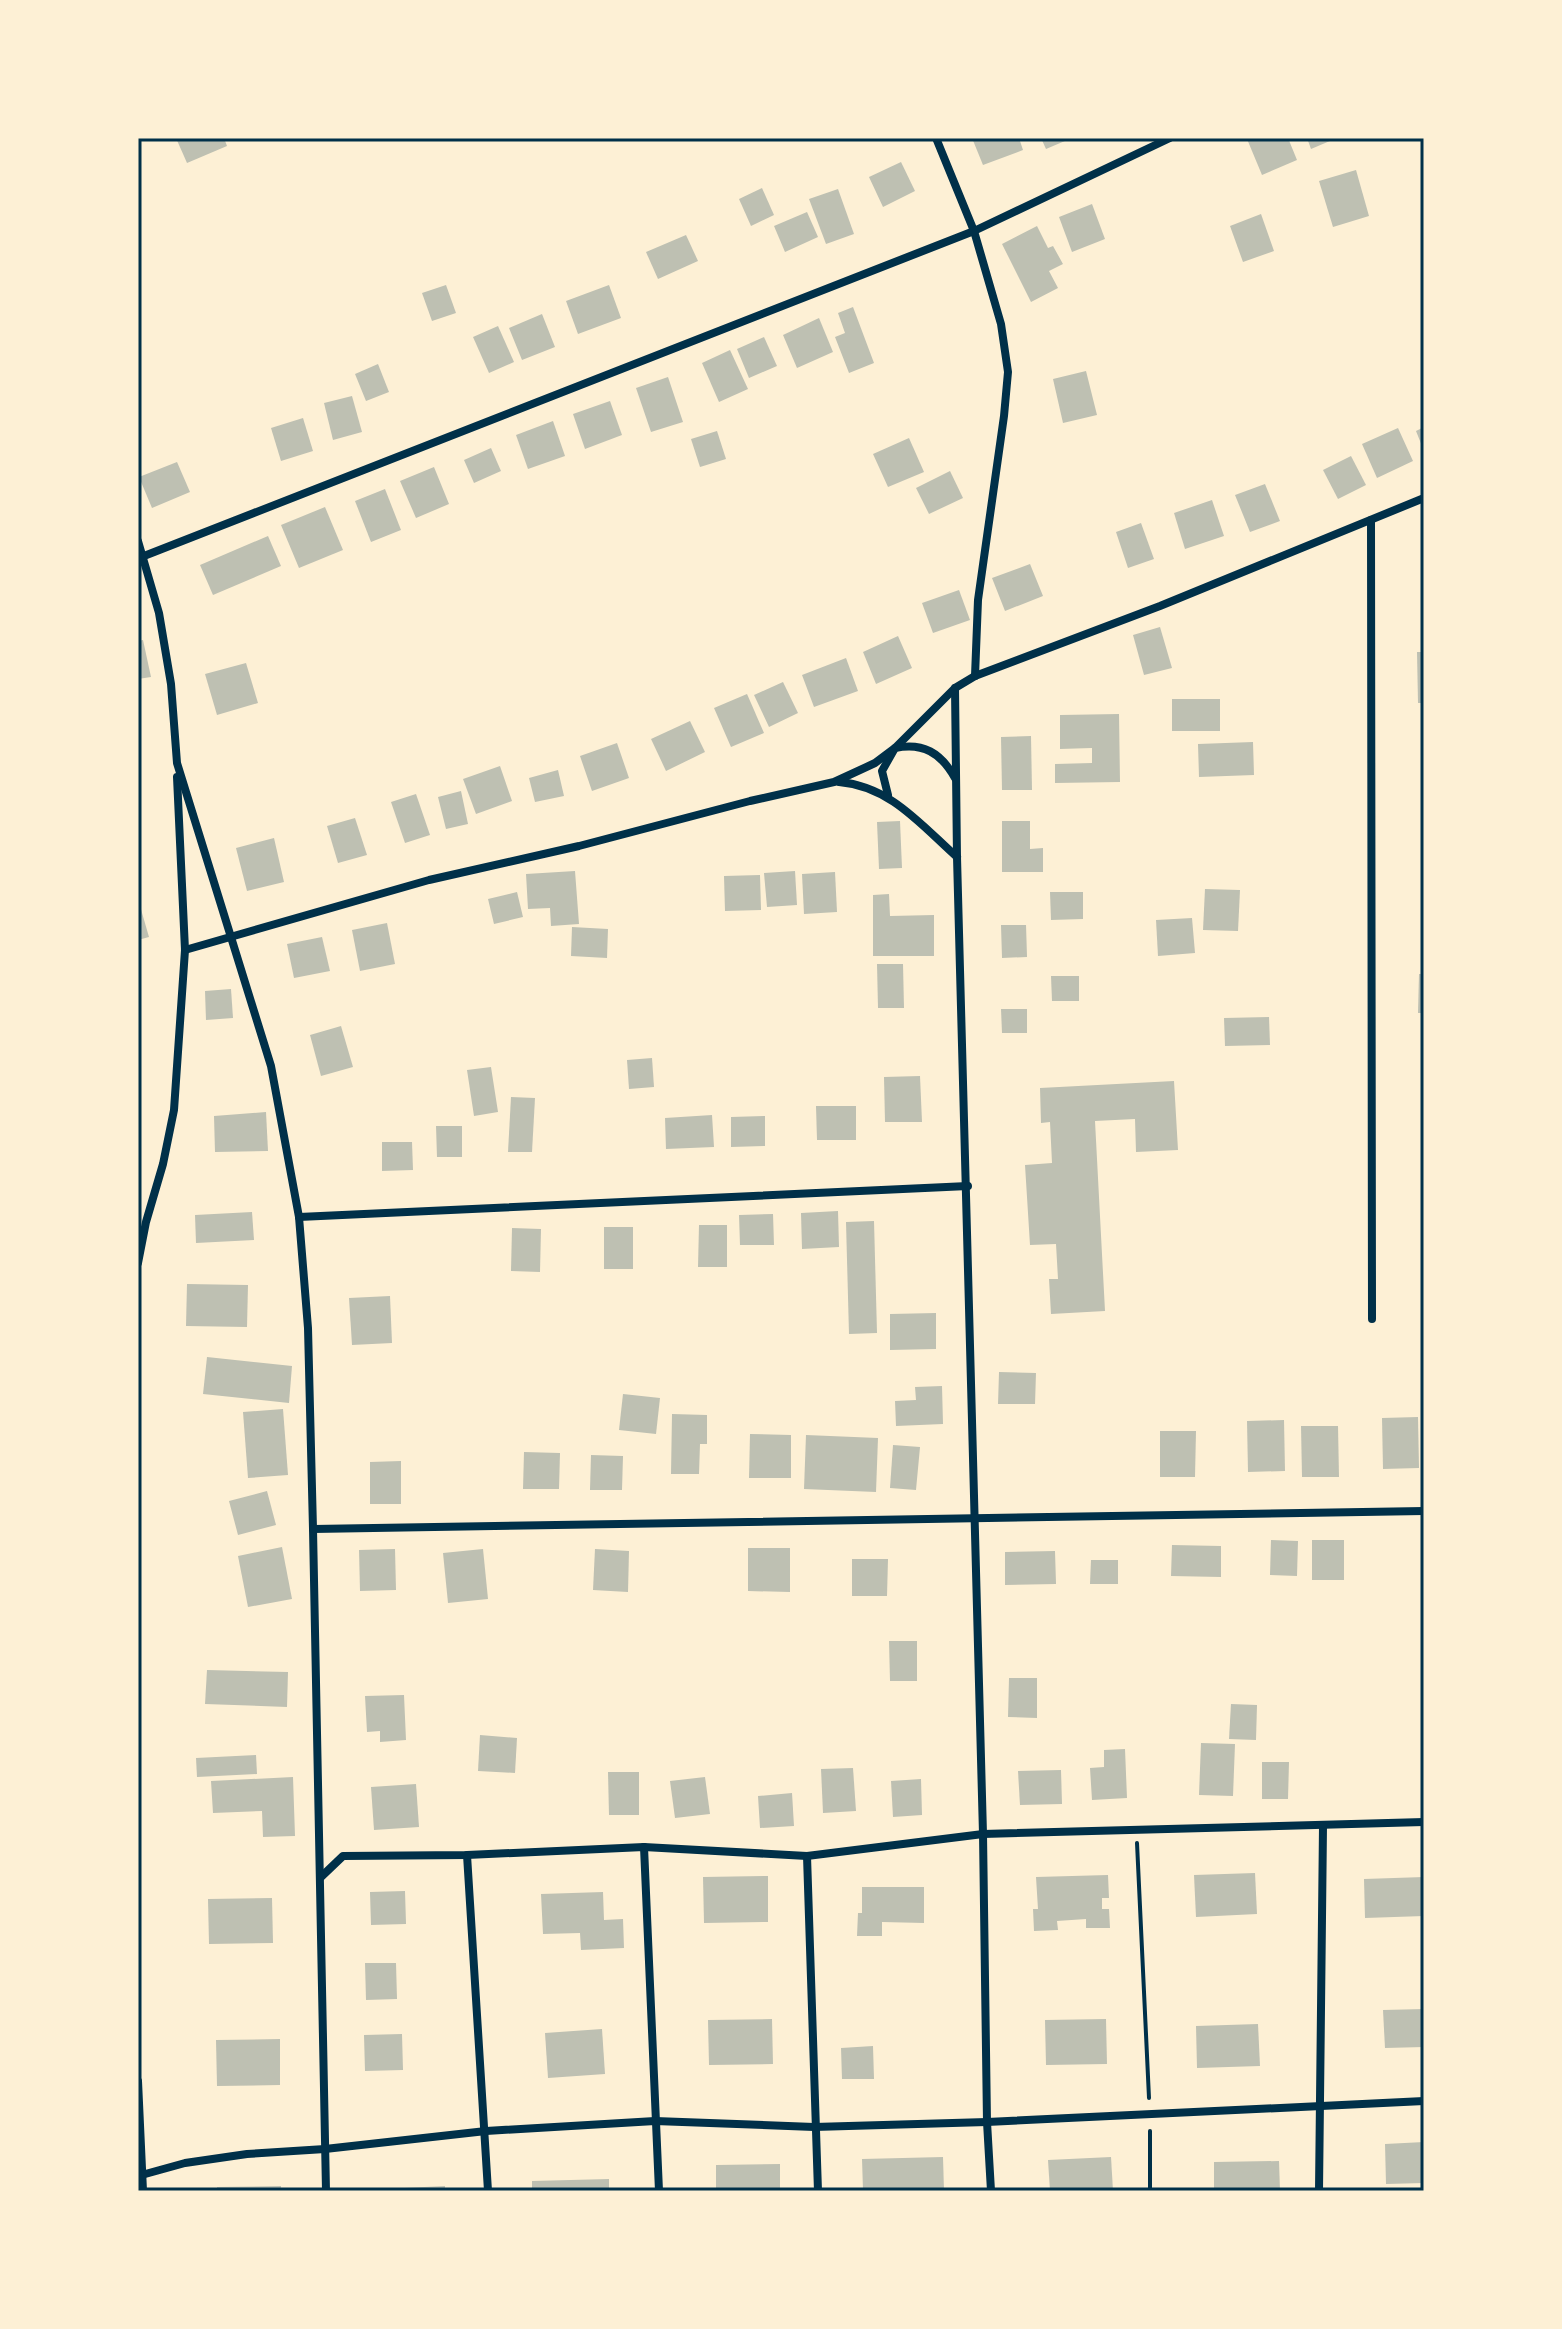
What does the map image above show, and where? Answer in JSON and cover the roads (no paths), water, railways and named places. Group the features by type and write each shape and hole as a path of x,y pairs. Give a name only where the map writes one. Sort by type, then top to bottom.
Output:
{"street":[{"path":"936,138 974,231 1001,324 1008,372 978,600 975,676"},
{"path":"144,556 974,231 1170,138"},
{"path":"185,950 429,880 834,782 860,772 895,748 955,688 975,676 1174,600 1424,498"},
{"path":"1371,520 1372,1319"},
{"path":"138,541 159,613 171,684 185,950 174,1110 138,1263"},
{"path":"955,688 991,2191"},
{"path":"888,796 882,771 895,748 911,745 924,747 936,754 956,780"},
{"path":"177,763 271,1066 299,1217 308,1328 326,2191"},
{"path":"834,782 856,784 888,796 957,857"},
{"path":"299,1217 968,1186"},
{"path":"313,1529 1424,1511"},
{"path":"321,1877 343,1856 467,1855 644,1847 807,1856 983,1834 1424,1822"},
{"path":"1319,2191 1323,1826"},
{"path":"644,1847 659,2191"},
{"path":"467,1855 488,2191"},
{"path":"807,1856 818,2191"},
{"path":"138,2081 143,2191"},
{"path":"140,2175 185,2163 247,2154 325,2149 486,2131 655,2121 814,2127 1424,2101"}]}
